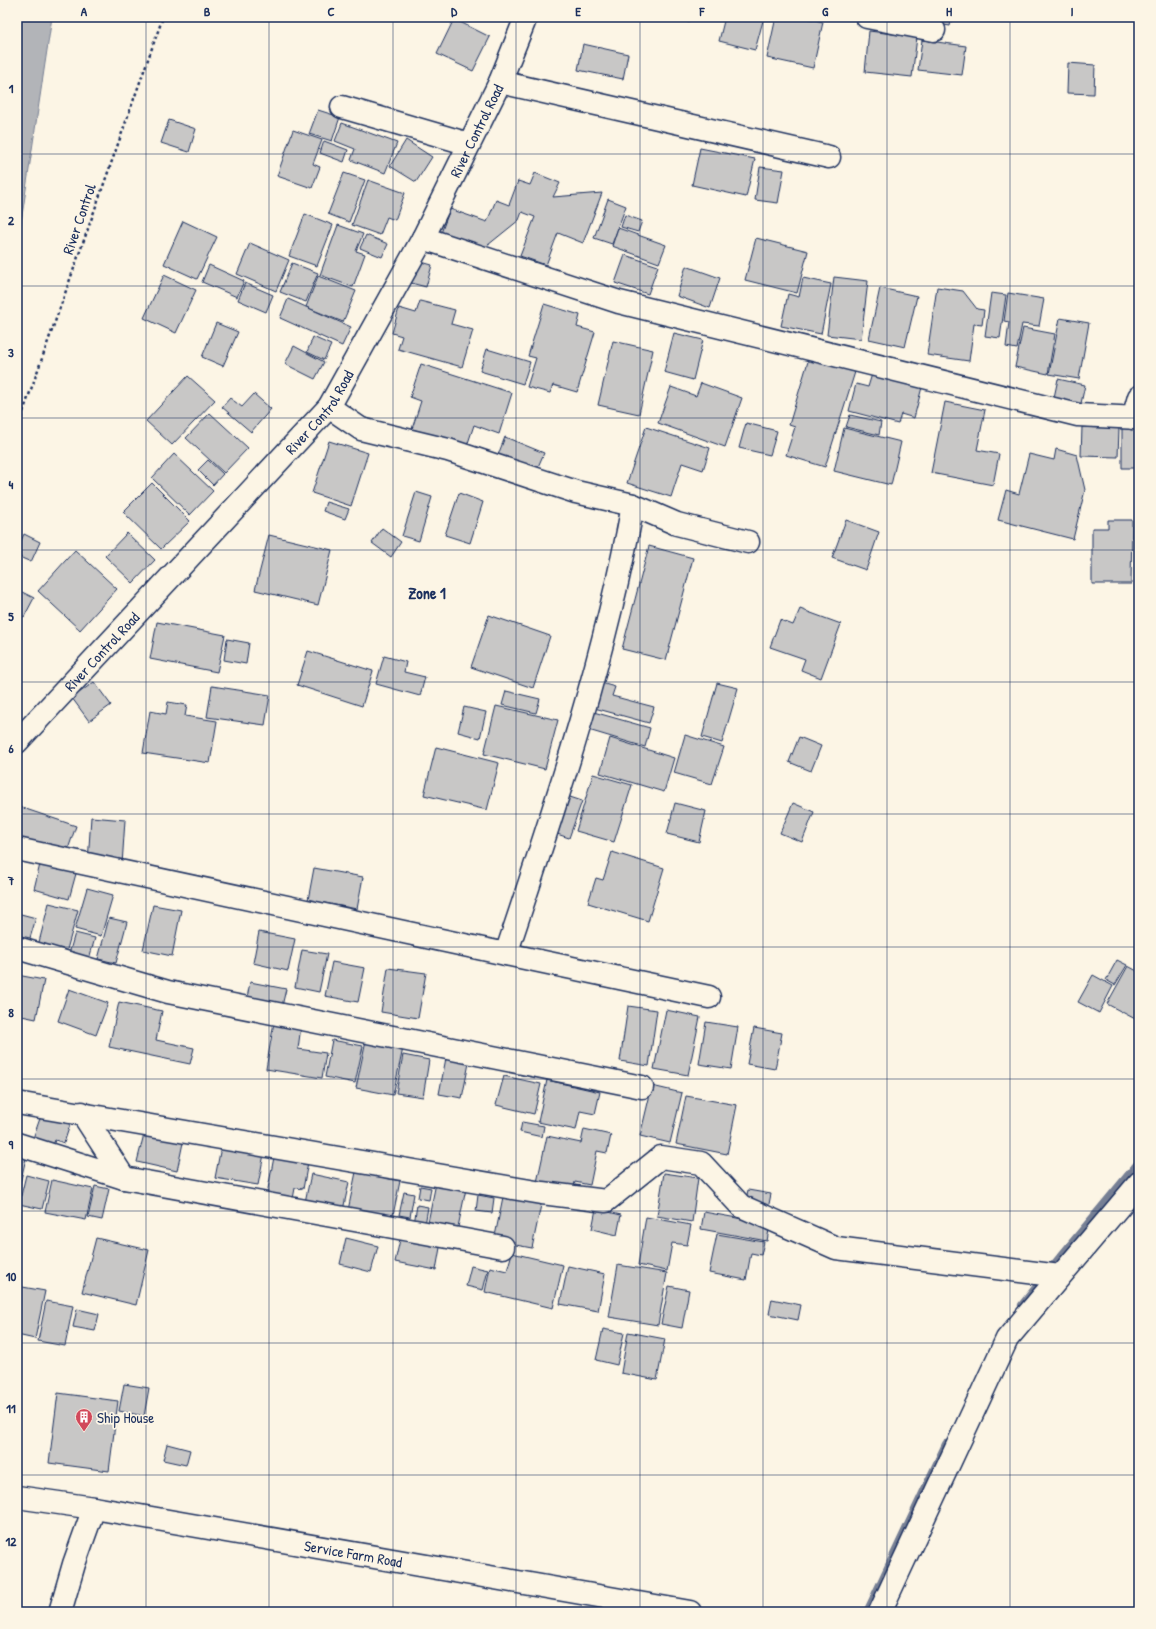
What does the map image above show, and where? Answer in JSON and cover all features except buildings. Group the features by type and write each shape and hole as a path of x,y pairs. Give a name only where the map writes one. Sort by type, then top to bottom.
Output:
{"street":[{"name":"River Control Road","path":"17,742 329,407 423,238 500,82 526,17"},
{"path":"867,17 934,30"},
{"path":"500,82 829,157"},
{"path":"342,107 469,144"},
{"path":"423,238 619,302 1078,415 1136,418 1139,396"},
{"path":"329,407 361,429 448,450 576,492 634,506 677,524 748,542"},
{"path":"506,954 557,802 597,665 623,564 634,506"},
{"path":"17,848 709,997"},
{"path":"17,948 168,992 642,1087"},
{"path":"17,1103 542,1193 606,1201 662,1157 701,1163 741,1206 836,1248 1060,1276"},
{"path":"82,1113 124,1178"},
{"path":"17,1144 124,1178 503,1247"},
{"path":"880,1612 1007,1339 1139,1183"},
{"name":"Service Farm Road","path":"17,1497 94,1508 690,1612"},
{"path":"60,1612 74,1564 94,1508"}],"path":[{"name":"River Control","path":"17,429 163,17"}],"shaded area":[{"path":"17,17 52,17 17,249"}],"waterway":[{"path":"1051,1268 1139,1162"},
{"path":"1022,1305 1038,1285"},
{"path":"867,1612 946,1444"}],"place":[{"name":"Ship House","path":"84,1432"}],"district":[{"name":"Zone 1","path":"427,593"}]}
